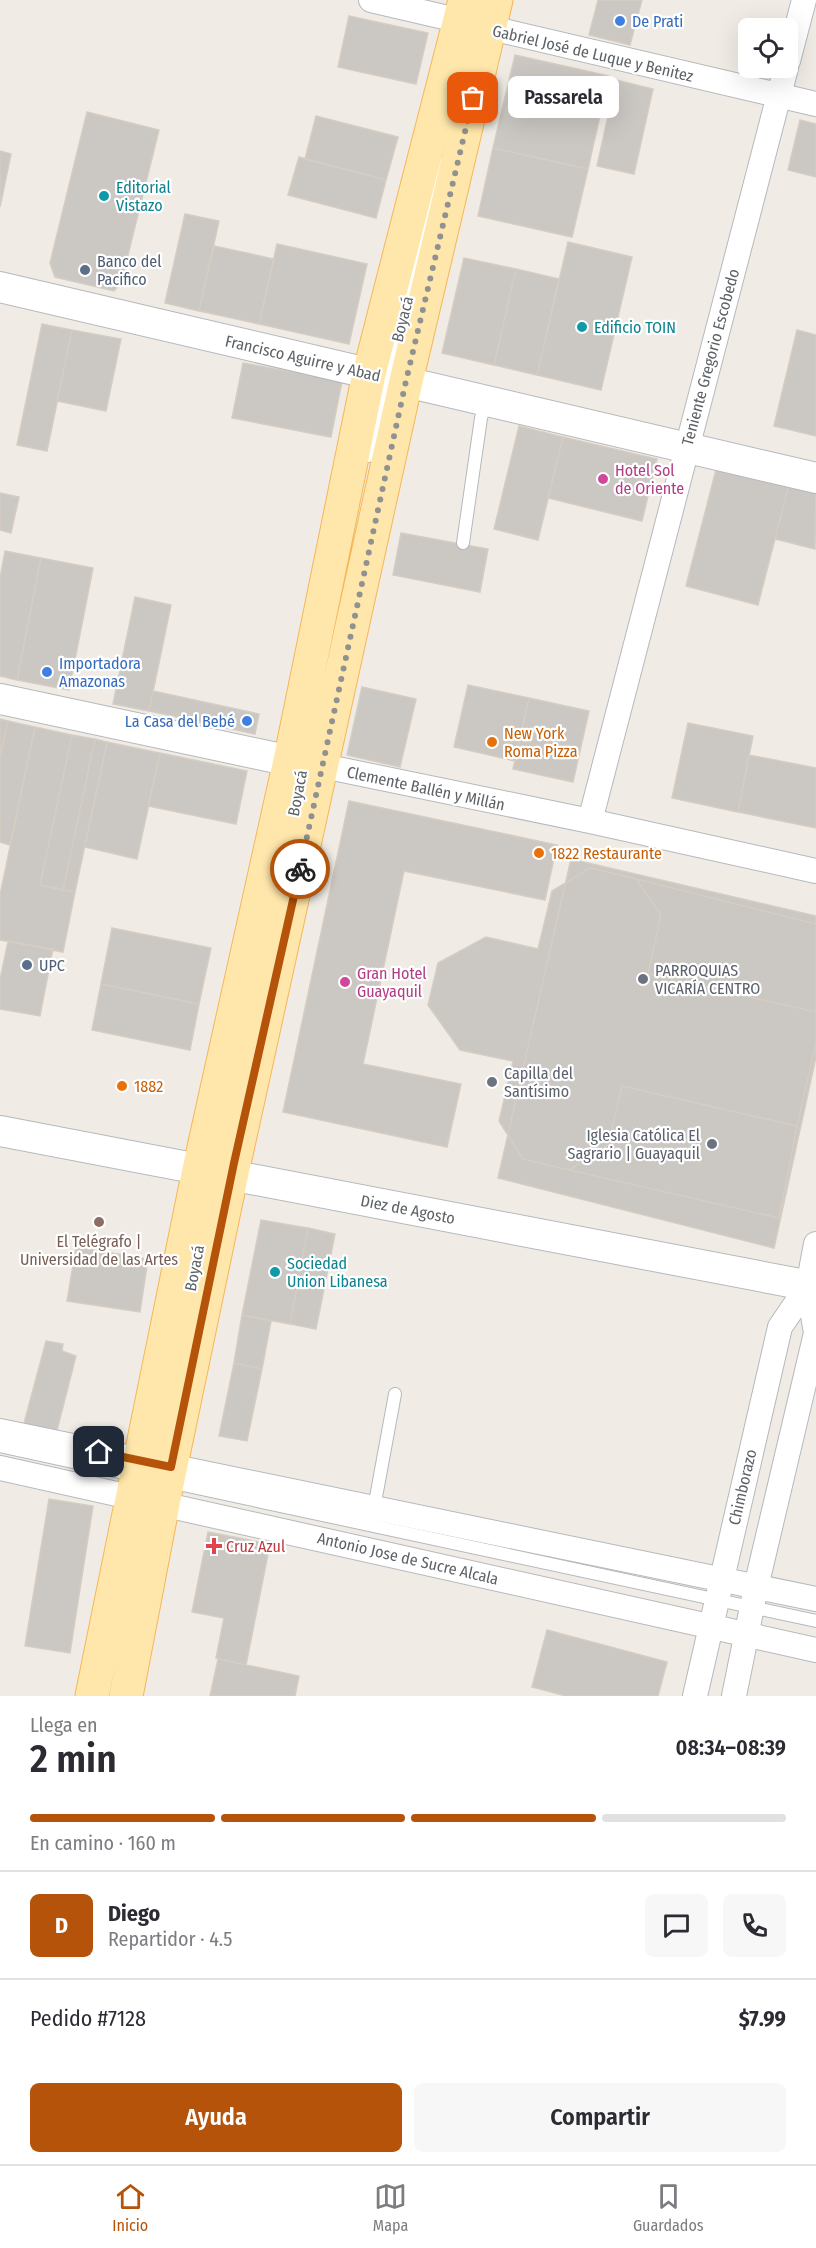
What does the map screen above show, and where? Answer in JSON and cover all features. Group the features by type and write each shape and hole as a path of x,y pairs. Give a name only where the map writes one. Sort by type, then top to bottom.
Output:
{"main road":[{"name":"Boyacá","path":"92,1696 152,1482 214,1172 388,378 476,17"},
{"name":"Boyacá","path":"126,1696 152,1482"}],"street":[{"name":"Gabriel José de Luque y Benitez","path":"371,0 476,17 816,104"},
{"path":"798,22 804,0"},
{"name":"Teniente Gregorio Escobedo","path":"590,821 783,78"},
{"name":"Francisco Aguirre y Abad","path":"0,286 816,478"},
{"name":"Clemente Ballén y Millán","path":"0,699 304,764 590,821 816,871"},
{"name":"Diez de Agosto","path":"0,1131 812,1286"},
{"name":"Chimborazo","path":"734,1696 754,1597 816,1333 812,1286 816,1244"},
{"name":"Chimborazo","path":"695,1696 780,1327 812,1286"},
{"name":"Antonio Jose de Sucre Alcala","path":"0,1431 152,1482 710,1627 816,1650"},
{"name":"Antonio Jose de Sucre Alcala","path":"0,1468 152,1482 374,1508 718,1590 754,1597 816,1599"}],"lane":[{"name":"Boyacá","path":"366,468 443,149"},
{"path":"463,543 481,418 486,399"},
{"path":"323,662 332,604 349,536"},
{"path":"374,1508 395,1394"},
{"name":"Antonio Jose de Sucre Alcala","path":"0,1446 152,1482 718,1590"},
{"name":"Antonio Jose de Sucre Alcala","path":"754,1597 816,1621"}],"building":[{"path":"598,0 642,0 630,45 589,35"},
{"path":"349,16 428,33 416,84 338,67"},
{"path":"515,55 609,76 588,169 493,148"},
{"path":"616,80 653,89 634,174 597,166"},
{"name":"Editorial Vistazo","path":"87,112 159,130 121,283 114,291 55,277 50,263"},
{"path":"316,116 398,137 386,180 305,159"},
{"path":"800,120 816,124 816,177 788,170"},
{"path":"493,148 588,169 572,237 478,216"},
{"path":"0,151 11,154 0,207"},
{"path":"299,157 386,180 376,218 288,195"},
{"path":"185,214 219,221 199,311 165,303"},
{"name":"Edificio TOIN","path":"568,242 632,257 601,390 537,375"},
{"path":"277,244 367,264 349,344 259,324"},
{"path":"214,246 274,259 259,324 199,311"},
{"path":"464,258 516,269 494,365 442,353"},
{"path":"516,269 559,279 537,375 494,365"},
{"path":"42,324 72,330 47,451 17,445"},
{"path":"72,330 121,339 106,411 57,401"},
{"path":"797,330 816,335 816,436 774,426"},
{"path":"243,363 342,381 331,437 232,418"},
{"path":"519,426 563,437 538,540 494,529"},
{"name":"Hotel Sol de Oriente","path":"563,437 657,459 642,521 548,498"},
{"path":"717,466 789,484 758,605 686,586"},
{"path":"789,484 816,491 815,549 775,539"},
{"path":"0,493 19,497 11,533 0,530"},
{"path":"401,533 488,549 480,592 393,575"},
{"path":"5,551 41,558 17,680 0,676 0,578"},
{"path":"41,558 93,568 69,690 17,680"},
{"path":"135,597 171,605 149,711 113,704"},
{"path":"468,685 529,698 515,761 454,747"},
{"path":"362,687 416,699 400,767 347,755"},
{"path":"153,691 259,714 255,734 149,711"},
{"path":"529,698 589,711 573,782 513,769"},
{"path":"0,719 8,721 0,757"},
{"path":"8,721 35,727 10,845 0,842 0,757"},
{"path":"688,723 753,736 738,812 672,798"},
{"path":"35,727 72,735 40,885 75,892 63,952 0,940 0,895"},
{"path":"72,735 95,739 63,890 40,885"},
{"path":"95,739 107,742 75,892 63,890"},
{"path":"107,742 160,753 137,859 85,847"},
{"path":"160,753 247,771 236,824 148,806"},
{"path":"749,755 816,768 816,828 738,812"},
{"name":"Gran Hotel Guayaquil","path":"349,801 557,845 545,900 404,871 363,1064 461,1084 447,1147 283,1112"},
{"path":"571,859 816,916 816,1057 774,1248 498,1178"},
{"path":"590,868 636,879 661,915 648,974 816,1012 816,1042 797,1126 622,1086 608,1145 569,1170 523,1159 499,1121 513,1061 460,1050 428,1005 438,963 486,937 538,949 552,891"},
{"path":"636,879 816,924 816,1012 648,974 661,915"},
{"path":"112,928 211,948 199,1004 101,984"},
{"name":"UPC","path":"8,941 53,949 40,1016 0,1009 0,980"},
{"path":"101,984 199,1004 190,1050 92,1030"},
{"path":"622,1086 797,1126 779,1218 569,1170 608,1145"},
{"name":"Sociedad Union Libanesa","path":"261,1220 308,1228 290,1324 242,1315"},
{"path":"308,1228 335,1234 316,1329 290,1324"},
{"path":"76,1247 148,1259 140,1312 67,1301"},
{"path":"242,1315 271,1321 262,1369 234,1363"},
{"path":"46,1341 63,1344 62,1351 76,1356 55,1438 22,1431"},
{"path":"234,1363 262,1369 247,1441 219,1436"},
{"path":"49,1499 93,1506 70,1653 25,1646"},
{"path":"208,1532 270,1544 246,1665 216,1658 224,1618 192,1612"},
{"path":"547,1630 667,1662 658,1696 566,1696 532,1687"},
{"path":"218,1659 299,1676 295,1696 210,1696"}],"way so far":[{"path":"300,869 406,381 473,98"}],"place":[{"name":"De Prati","path":"620,21"},
{"name":"Passarela","path":"473,98"},
{"name":"Editorial Vistazo","path":"104,196"},
{"name":"Banco del Pacifico","path":"85,270"},
{"name":"Edificio TOIN","path":"582,327"},
{"name":"Hotel Sol de Oriente","path":"603,479"},
{"name":"Importadora Amazonas","path":"47,672"},
{"name":"La Casa del Bebé","path":"247,721"},
{"name":"New York Roma Pizza","path":"492,742"},
{"name":"1822 Restaurante","path":"539,853"},
{"name":"UPC","path":"27,965"},
{"name":"PARROQUIAS VICARÍA CENTRO","path":"643,979"},
{"name":"Gran Hotel Guayaquil","path":"345,982"},
{"name":"Capilla del Santísimo","path":"492,1082"},
{"name":"1882","path":"122,1086"},
{"name":"Iglesia Católica El Sagrario | Guayaquil","path":"712,1144"},
{"name":"El Telégrafo | Universidad de las Artes","path":"99,1222"},
{"name":"Sociedad Union Libanesa","path":"275,1272"},
{"name":"Cruz Azul","path":"214,1546"}],"route":[{"path":"99,1452 171,1467 234,1163 300,869"}]}
